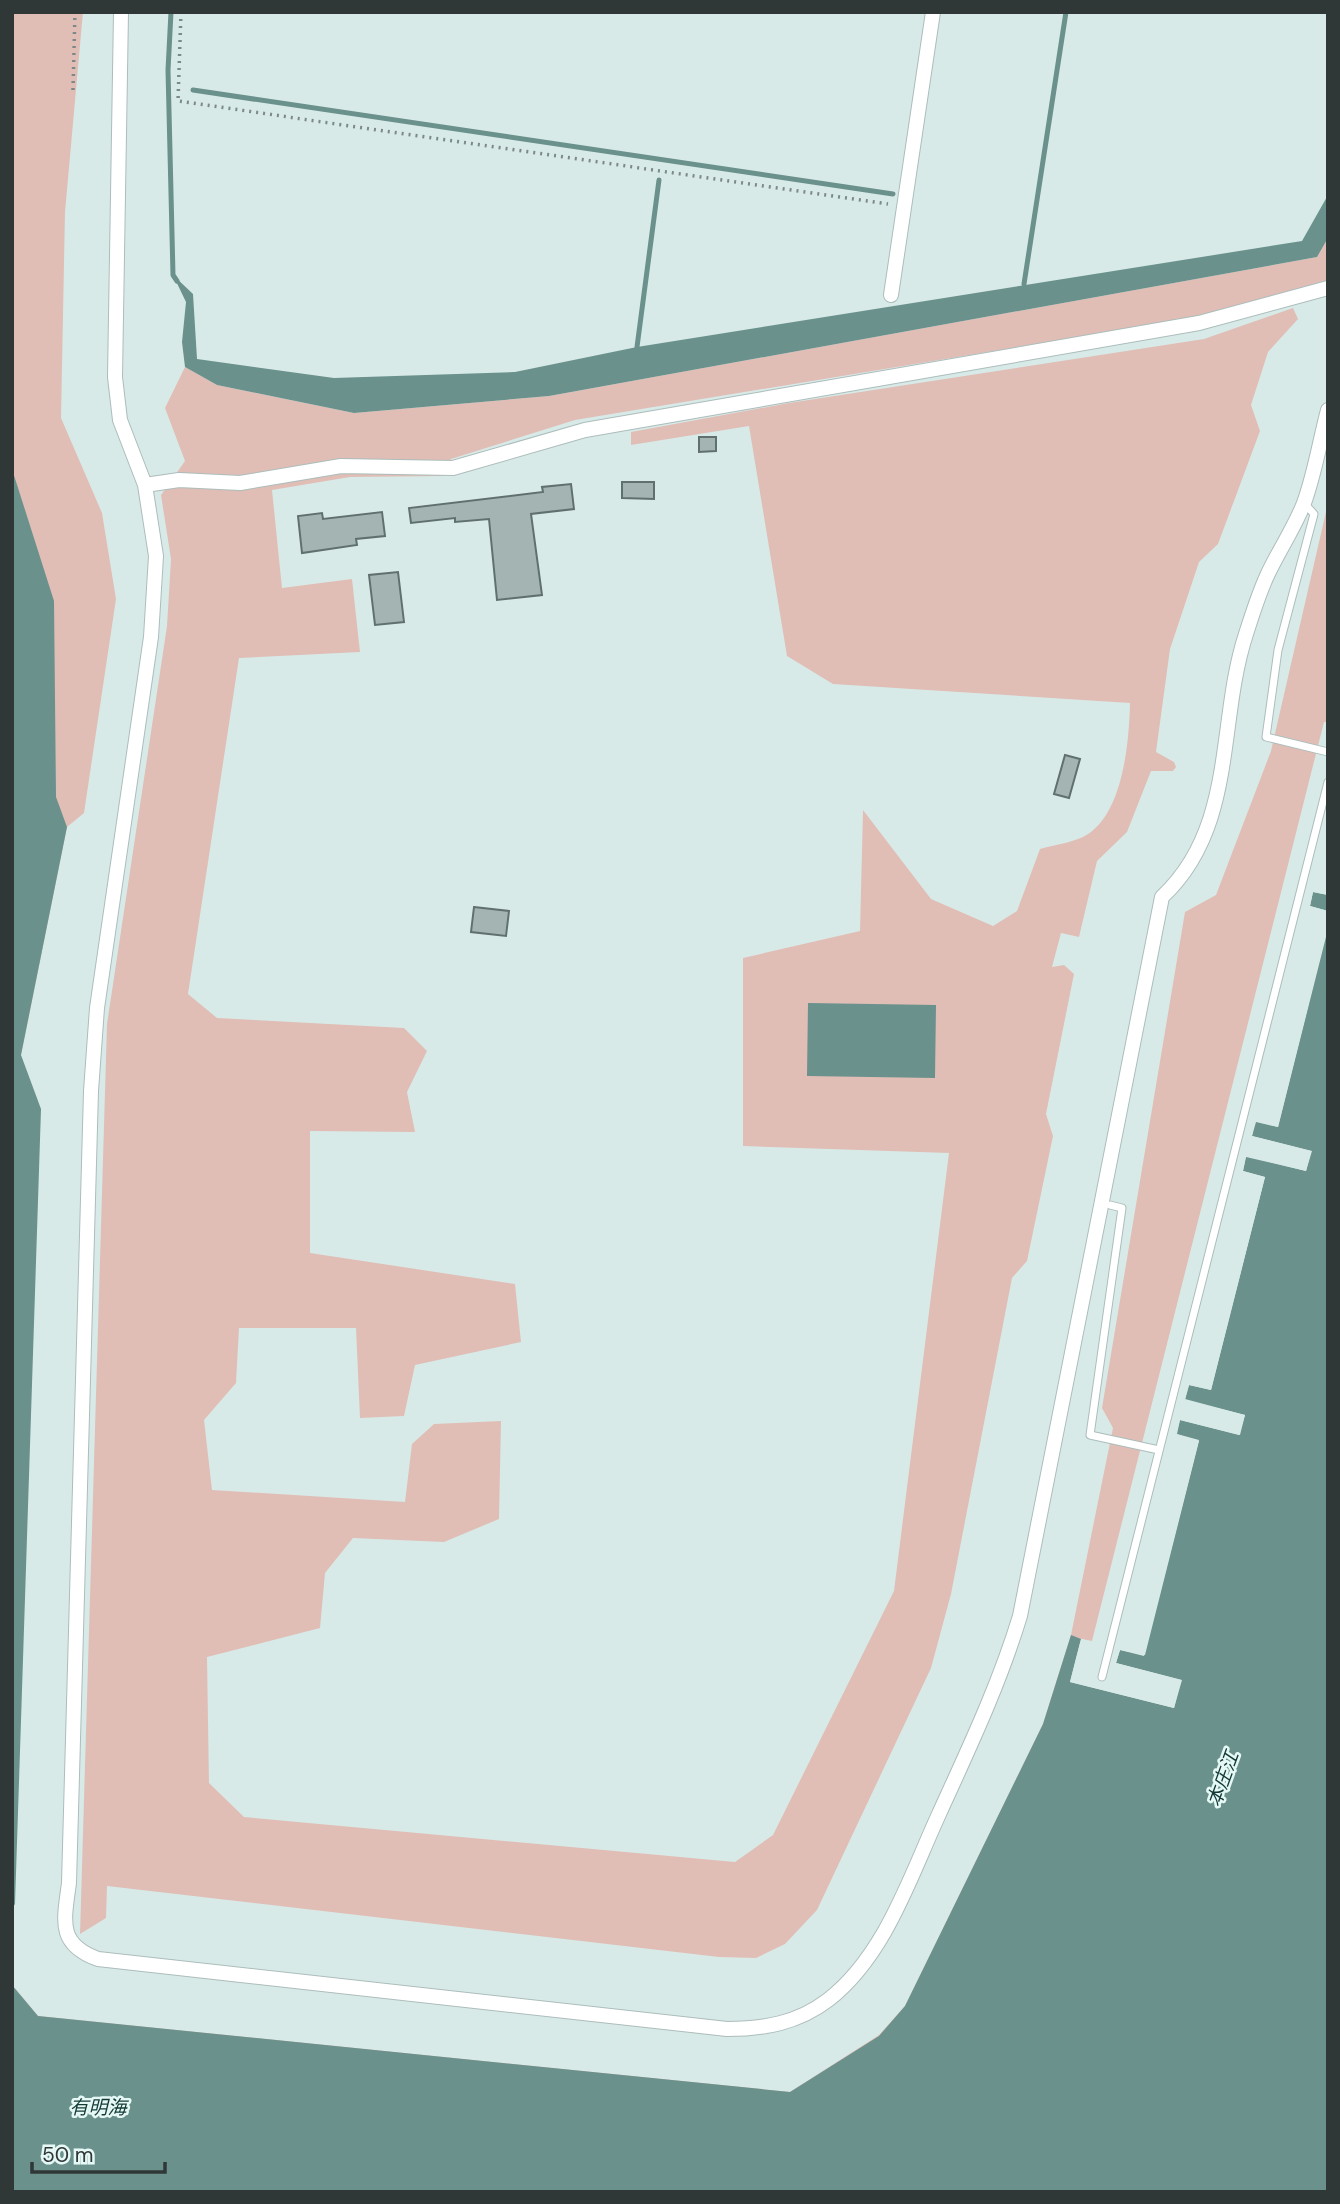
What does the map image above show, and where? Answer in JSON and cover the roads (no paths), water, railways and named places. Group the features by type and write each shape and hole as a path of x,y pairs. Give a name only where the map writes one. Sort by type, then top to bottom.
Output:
{"street":[{"path":"121,12 115,377 120,420 145,485 156,556 151,637 97,1007 91,1091 69,1869 64,1921 69,1942 80,1952 98,1959 727,2029 765,2027 804,2015 829,2000 862,1965 890,1923 1002,1676 1020,1616 1162,897 1191,863 1204,837 1226,760 1233,695 1245,637 1266,579 1304,503 1328,410"},
{"path":"891,295 933,12"},
{"path":"145,485 179,480 240,483 341,466 453,468 585,430 1199,323 1328,288"}],"lane":[{"path":"1304,503 1314,513 1278,650 1266,737 1328,752"},
{"path":"1102,1677 1328,782"},
{"path":"1110,1205 1122,1208 1090,1435 1159,1450"}],"water":[{"path":"1328,195 1328,238 1317,257 549,396 354,413 217,385 185,367 182,342 186,302 173,275 193,294 197,359 334,378 515,372 637,347 1302,241"},
{"path":"12,469 54,601 56,797 67,827 21,1055 41,1109 15,1904 12,1909"},
{"path":"1313,892 1328,895 1328,911 1310,906"},
{"path":"1328,929 1328,2192 12,2192 12,1985 38,2016 790,2092 879,2036 905,2006 1043,1724 1071,1635 1081,1639 1070,1682 1174,1708 1181,1680 1116,1663 1120,1650 1145,1655 1199,1441 1176,1434 1180,1420 1239,1435 1245,1415 1185,1400 1189,1385 1211,1390 1265,1177 1243,1171 1246,1156 1306,1171 1311,1151 1252,1136 1255,1121 1278,1127"},
{"path":"808,1003 936,1005 935,1078 807,1076"}],"waterway":[{"path":"171,12 168,70 173,275 177,281"},
{"path":"1024,284 1066,12"},
{"path":"193,90 893,194"},
{"path":"637,347 659,180"}],"water label":[{"name":"本庄江","path":"1223,1779"},
{"name":"有明海","path":"98,2107"}]}
